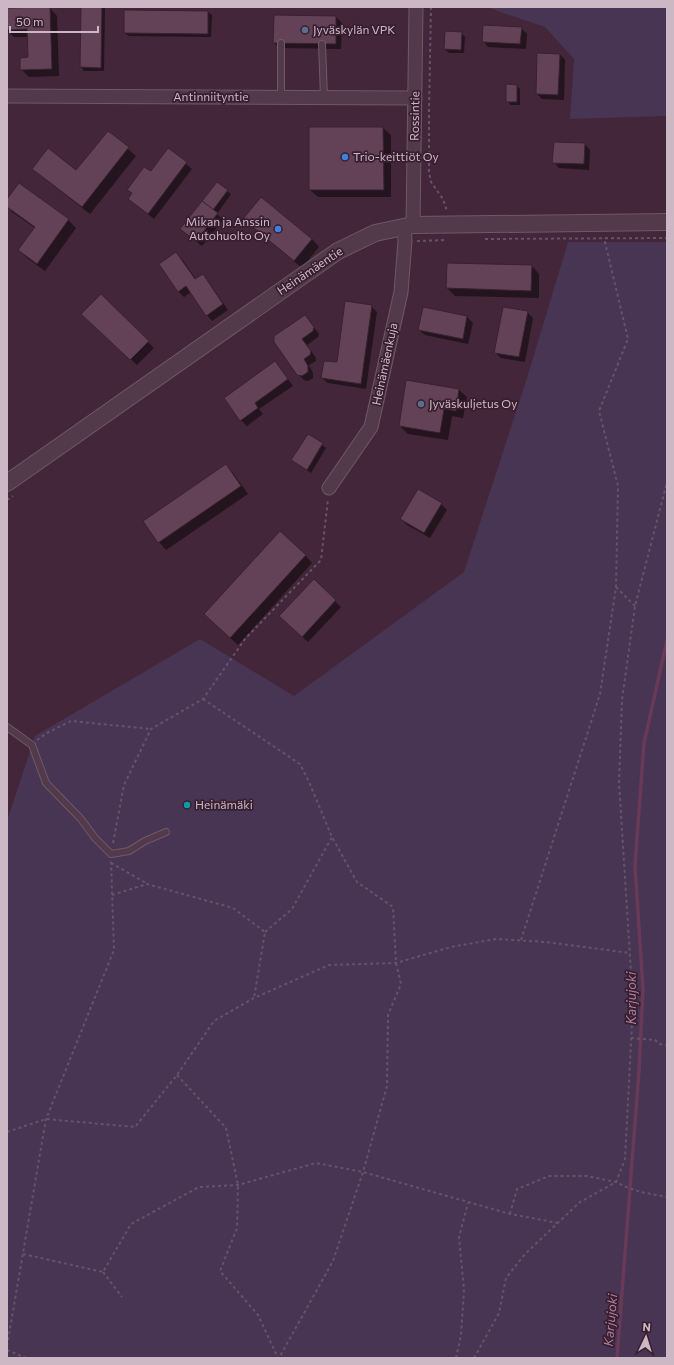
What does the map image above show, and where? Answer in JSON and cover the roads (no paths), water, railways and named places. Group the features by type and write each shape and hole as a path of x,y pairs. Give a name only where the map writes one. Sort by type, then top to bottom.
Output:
{"street":[{"name":"Rossintie","path":"407,231 415,98 416,7"},
{"name":"Antinniityntie","path":"7,96 415,98"},
{"name":"Heinämäentie","path":"10,489 338,251 376,233 407,231 448,225 667,222"},
{"name":"Heinämäenkuja","path":"329,488 371,427 401,292 407,231"}],"lane":[{"path":"281,43 281,97"},
{"path":"322,44 324,98"},
{"path":"7,727 32,745 46,783 81,819 95,838 111,854 129,851 144,841 166,832"}],"waterway":[{"name":"Karjujoki","path":"617,1358 639,1071 643,989 635,866 644,743 667,640"}],"place":[{"name":"Jyväskylän VPK","path":"305,30"},
{"name":"Trio-keittiöt Oy","path":"345,157"},
{"name":"Mikan ja Anssin Autohuolto Oy","path":"278,229"},
{"name":"Jyväskuljetus Oy","path":"421,404"},
{"name":"Heinämäki","path":"187,805"}]}
